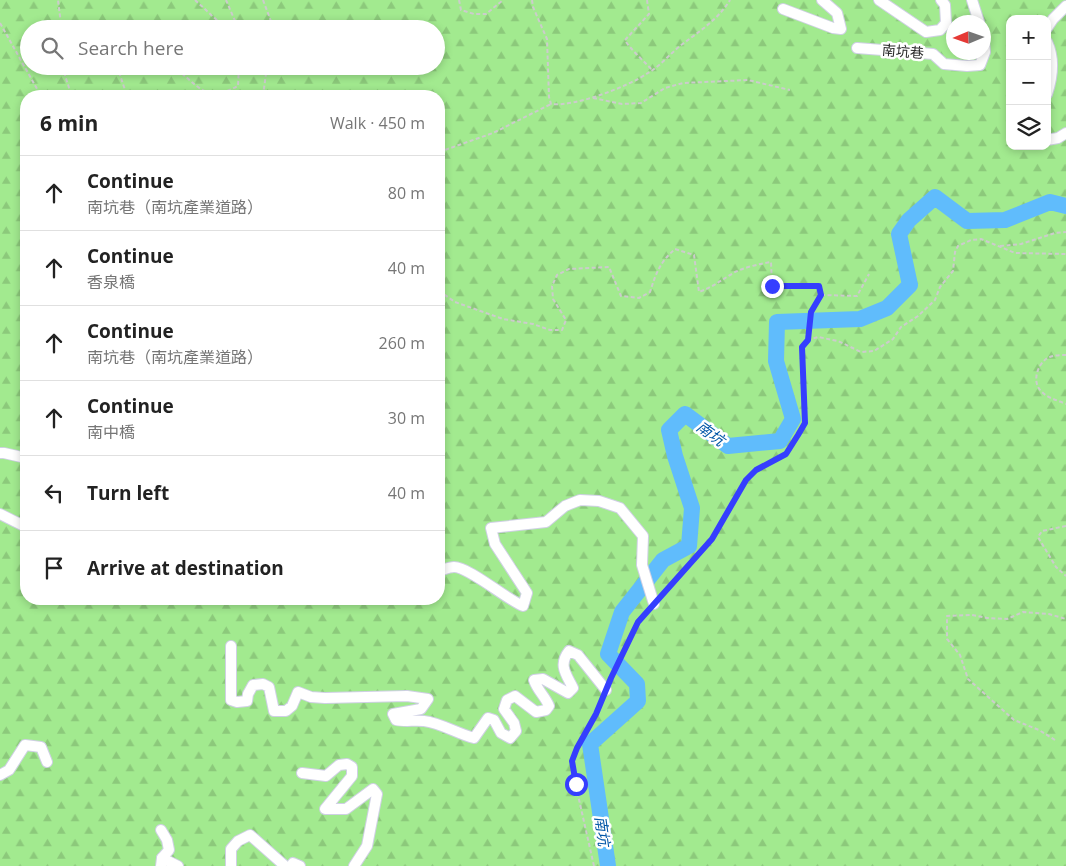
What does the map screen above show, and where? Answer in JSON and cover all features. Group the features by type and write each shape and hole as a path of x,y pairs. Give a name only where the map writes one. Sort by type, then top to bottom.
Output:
{"lane":[{"path":"783,9 833,28 841,29 837,13 822,0"},
{"name":"南坑巷","path":"879,0 926,32 940,30 946,23 945,5 941,0"},
{"path":"972,0 977,15"},
{"path":"1051,22 1066,6"},
{"name":"南坑巷","path":"857,48 933,54 944,64 980,65 982,60"},
{"path":"1051,51 1053,76 1051,82"},
{"path":"1051,139 1058,138 1066,133"},
{"path":"0,453 20,457"},
{"path":"445,569 454,566 462,568 511,601 522,606 527,592 495,544 491,528 546,522 565,506 580,500 599,501 620,508 643,536 642,565 654,604"},
{"path":"0,514 20,524"},
{"path":"231,646 231,700 247,702 248,694 253,685 263,684 269,687 273,698 274,711 286,712 292,706 298,692 311,697 325,698 407,696 428,699 422,709 393,714 396,720 434,723 459,734 474,738 488,718 494,720 501,733 510,738 516,731 514,723 504,709 507,700 515,696 536,712 546,710 549,706 546,698 536,686 534,680 543,678 568,693 573,688 563,668 563,658 569,651 578,655 606,690"},
{"path":"0,775 10,770 25,745 40,747 46,762"},
{"path":"302,773 326,776 339,765 347,764 352,767 352,776 325,809 346,809 373,789 377,794 367,846 354,866"},
{"path":"160,830 167,840 169,850 162,862 178,866"},
{"path":"231,866 231,849 238,841 250,835 285,866"},
{"path":"291,866 293,863 300,866"}],"path":[{"path":"58,0 60,20"},
{"path":"196,0 217,20"},
{"path":"226,0 234,20"},
{"path":"262,0 270,20"},
{"path":"459,0 462,10 474,14 486,14 503,0"},
{"path":"532,0 533,7 547,39 549,97 551,104"},
{"path":"647,0 649,14 625,40 628,46 652,70"},
{"path":"445,149 494,133 551,104 561,106 605,94 648,74 706,27 724,10 730,0"},
{"path":"0,23 20,59"},
{"path":"29,75 38,90"},
{"path":"65,75 70,90"},
{"path":"119,75 125,90"},
{"path":"184,75 194,85 205,90"},
{"path":"231,90 238,86 239,75"},
{"path":"264,90 266,75"},
{"path":"590,98 622,104 642,103 665,88 683,84 748,80 790,90"},
{"path":"1000,246 1021,244 1055,233 1066,232"},
{"path":"594,866 573,773 572,761 577,748 596,714 638,622 712,539 746,480 756,470 786,454 805,423 802,347 808,340 818,337 838,341 860,352 874,351 893,339 901,327 918,316 935,300 940,287 952,271 955,252 958,246 971,240 981,239 1015,253 1066,254"},
{"path":"445,295 455,302 503,318 533,324 550,330 562,330 566,320 553,299 552,292 552,286 557,275 568,269 609,267 621,296 639,298 650,292 664,258 675,250 694,255 699,292 713,287 736,272 754,265 771,262 772,286 819,286 821,295 811,312 808,340"},
{"path":"821,295 856,296 869,274"},
{"path":"1066,355 1052,356 1046,360 1036,375 1036,384 1040,390 1047,396 1066,404"},
{"path":"1066,526 1042,531 1038,537 1056,567 1066,576"},
{"path":"1055,740 1039,730 1014,720 968,679 960,655 947,639 947,616 972,615 1007,619 1023,612 1049,614 1066,619"}],"green space":[{"path":"0,0 1066,0 1066,866 0,866"}],"waterway":[{"name":"南坑","path":"608,866 590,744 638,701 637,684 608,654 622,612 663,560 689,546 692,508 675,456 669,430 685,414 728,446 780,441 793,419 776,361 777,322 860,319 887,308 910,285 899,234 909,220 935,197 967,221 1005,220 1050,202 1066,206"}],"route":[{"path":"576,784 572,761 596,714 638,622 712,539 746,480 756,470 786,454 805,423 802,347 808,340 811,312 821,295 819,286 772,286"}]}
